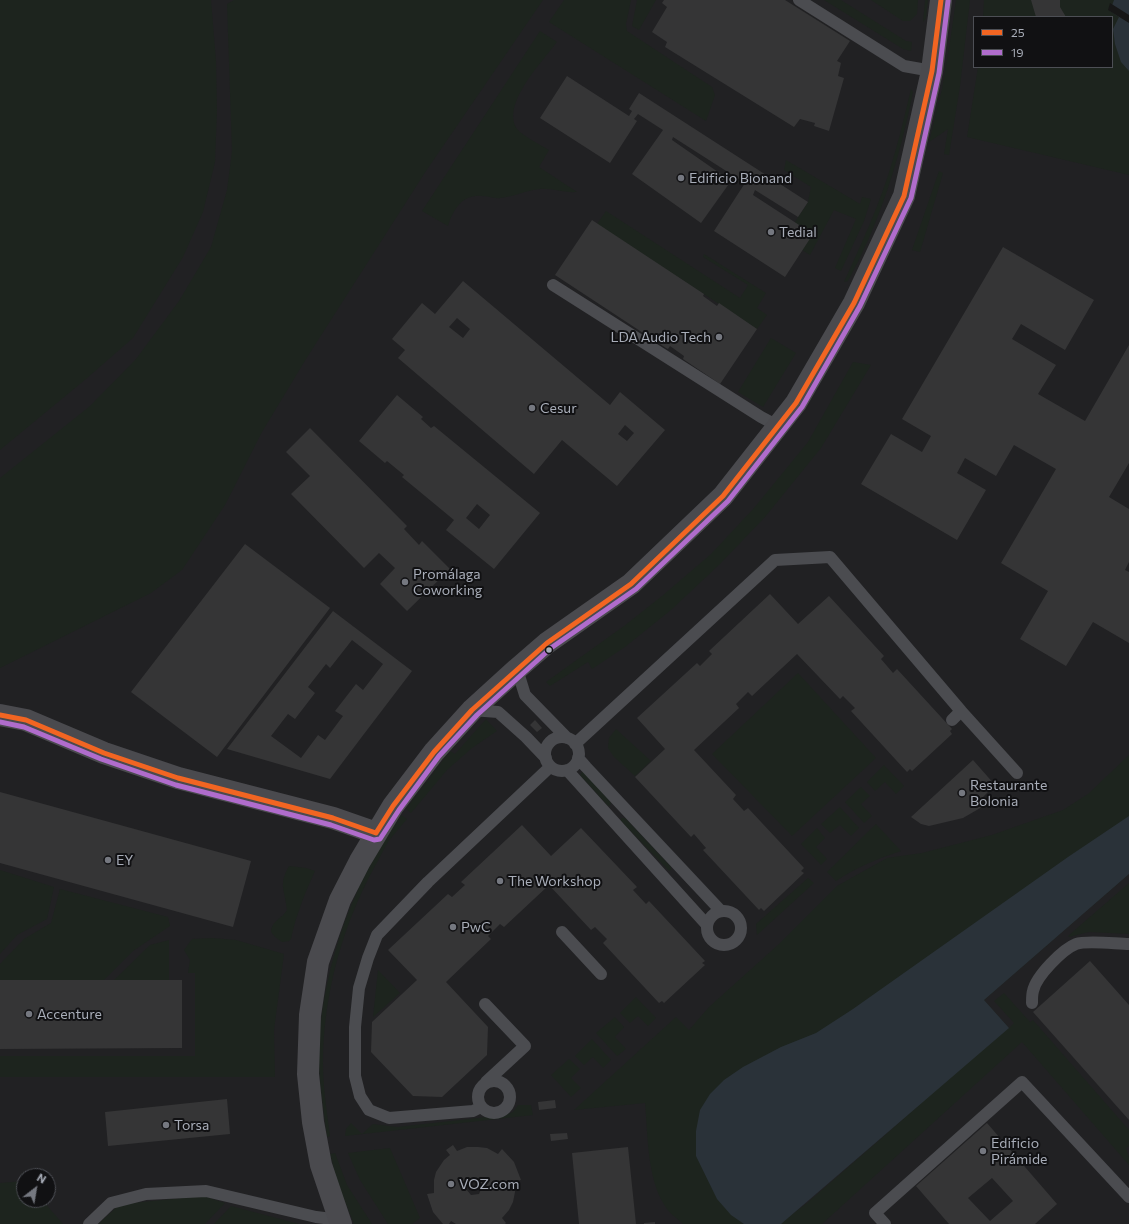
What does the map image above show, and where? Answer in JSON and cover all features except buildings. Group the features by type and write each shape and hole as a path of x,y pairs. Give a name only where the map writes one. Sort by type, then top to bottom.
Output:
{"street":[{"path":"341,1222 321,1165 313,1122 308,1074 310,1015 318,962 340,900 360,861 393,806 434,752 472,710 547,643 631,584 723,496 796,403 854,303 904,196 932,71 941,0"},
{"path":"0,715 26,720 104,753 178,778 333,818 376,834"}],"lane":[{"path":"799,0 875,54 904,66 932,71"},
{"path":"553,285 778,426"},
{"path":"571,741 775,560 830,557 960,711 1017,773"},
{"path":"472,710 498,712 526,737 558,771 572,768 577,762 579,754 577,747 525,695 517,669"},
{"path":"952,720 960,711"},
{"path":"548,762 546,747 550,741 557,737 571,741"},
{"path":"578,758 721,912"},
{"path":"481,1107 473,1111 389,1118 369,1110 360,1096 355,1076 355,1027 359,988 377,935 548,762"},
{"path":"567,770 707,925 711,939 716,944 730,944 737,940 742,927 739,920 728,912 714,914 707,925"},
{"path":"562,932 601,974"},
{"path":"1032,1003 1033,990 1042,973 1057,957 1077,944 1129,944"},
{"path":"485,1004 525,1046 486,1082 479,1091 479,1102 481,1107 490,1113 500,1113 508,1106 510,1102 510,1092 507,1087 497,1081 486,1082"},
{"path":"885,1224 875,1213 1022,1082 1129,1197"},
{"path":"89,1224 111,1203 146,1194 206,1191 341,1222"}],"shaded area":[{"path":"0,0 1129,0 1129,1224 0,1224"},
{"path":"0,0 211,0 216,61 217,111 215,162 203,212 183,257 133,338 0,450"},
{"path":"234,0 543,0 426,171 306,359 262,432 225,505 182,570 151,593 0,668 0,478 90,406 136,359 179,301 211,247 227,190 232,151 227,4"},
{"path":"564,0 631,0 626,24 627,31 712,87 715,95 706,121 549,22"},
{"path":"637,0 656,0 639,30 632,26"},
{"path":"824,0 841,0 906,41 912,42 911,51 903,49"},
{"path":"871,0 918,0 917,14 910,21 903,21"},
{"path":"925,0 928,0 926,18 923,22"},
{"path":"956,0 970,0 960,86 949,155 944,154 948,129 929,142 942,89"},
{"path":"984,0 1129,0 1129,175 967,137 978,68 1113,68 1113,16 983,16"},
{"path":"1114,0 1129,0 1129,71 1121,62 1115,44 1113,29 1119,17 1110,11"},
{"path":"540,31 557,42 525,84 514,109 514,120 520,132 549,150 539,167 577,192 540,189 500,198 475,196 464,200 459,204 448,226 422,211"},
{"path":"911,89 913,92 908,116 888,189 870,236 848,281 844,282 871,221 889,174"},
{"path":"786,160 860,204 862,197 871,199 864,221 841,271 835,268 856,219 834,210 810,255 802,250 795,222 808,202 811,187 784,170"},
{"path":"939,171 943,173 920,252 912,250"},
{"path":"606,211 740,298 748,285 703,257 704,254 766,293 757,308 767,315 757,329 597,224"},
{"path":"771,338 796,353 763,407 738,392"},
{"path":"853,362 871,365 821,448 765,517 720,564 671,610 625,647 592,669 588,662 550,686 546,682 624,626 711,554 754,508 808,442"},
{"path":"798,673 876,758 792,836 712,754"},
{"path":"486,719 497,731 472,748 447,770 411,813 406,809 450,751 455,754"},
{"path":"616,729 651,761 635,776 614,757 608,748 609,738"},
{"path":"1129,755 1129,874 984,1000 1009,1028 1014,1023 994,1001 1004,993 1030,1022 1033,1020 1129,1130 1129,1146 1126,1148 1129,1157 1129,1165 1022,1042 822,1224 683,1224 667,1209 659,1195 655,1183 649,1156 645,1103 574,1110 676,1017 689,1030 709,1007 779,944 837,886 887,858 922,853 992,835 1063,810 1088,794","holes":["921,1104 807,1203 782,1222"]},
{"path":"884,765 904,786 896,794 885,782 875,791 867,782"},
{"path":"582,772 585,773 610,801 611,804 609,806 580,775"},
{"path":"861,787 870,796 861,804 872,816 864,823 845,802"},
{"path":"840,807 859,828 851,836 840,825 830,833 821,824"},
{"path":"401,815 407,819 386,845 363,889 353,913 344,937 331,987 326,1013 323,1064 324,1091 330,1136 327,1137 320,1083 319,1044 328,978 348,913 356,894 371,863"},
{"path":"1129,816 1129,874 984,1000 1009,1028 781,1224 744,1224 731,1215 717,1199 696,1156 696,1131 700,1110 710,1094 724,1080 743,1067 781,1047 816,1033 853,1009 1068,857"},
{"path":"621,818 625,818 671,867 671,870 669,871 621,821"},
{"path":"876,824 901,851 867,864 836,881 827,872"},
{"path":"817,828 825,838 816,847 827,859 821,865 801,844"},
{"path":"289,866 306,868 315,871 295,921 291,939 289,941 282,942 271,932 275,922 287,910 283,883"},
{"path":"0,870 54,887 47,919 17,935 0,954"},
{"path":"808,878 814,883 757,935 756,924"},
{"path":"1129,883 1129,934 1089,932 1068,936"},
{"path":"60,889 168,917 170,926 133,951 104,980 0,980 0,964 24,939 51,923"},
{"path":"212,938 236,940 284,954 274,1030 275,1077 0,1077 0,1056 195,1056 195,973 188,973 190,960 184,950 192,939"},
{"path":"169,940 169,980 114,980 150,945"},
{"path":"378,970 400,993 373,1017"},
{"path":"636,997 656,1018 648,1026 638,1016 630,1023 620,1013"},
{"path":"615,1017 624,1027 615,1037 626,1049 617,1056 596,1033"},
{"path":"592,1039 611,1060 603,1068 593,1057 584,1065 575,1056"},
{"path":"569,1059 580,1069 571,1078 581,1088 571,1097 551,1075"},
{"path":"518,1105 531,1105 533,1115 345,1136 346,1129 351,1123 362,1134 373,1124 397,1127 505,1115 513,1112"},
{"path":"390,1148 420,1218 412,1224 388,1224 360,1180 348,1153"},
{"path":"335,1153 347,1185 372,1224 354,1224 338,1184 330,1154"},
{"path":"16,1182 16,1208 49,1208 63,1224 0,1224 0,1183"},
{"path":"203,1196 225,1203 205,1224 98,1224 118,1206 132,1203"},
{"path":"231,1206 299,1224 214,1224"}],"pier":[{"path":"1110,3 1129,15 1129,23 1108,10"}],"transit line":[{"name":"25","path":"0,715 26,720 104,753 178,778 333,818 376,833 393,806 434,752 472,710 547,643 631,584 723,496 796,403 854,303 904,196 932,71 941,0"},
{"name":"19","path":"0,722 24,727 101,759 176,785 331,825 374,840 380,839 399,810 439,756 477,715 551,648 636,589 728,501 802,407 860,306 911,198 939,73 948,1"}],"place":[{"name":"Edificio Bionand","path":"681,178"},
{"name":"Tedial","path":"771,232"},
{"name":"LDA Audio Tech","path":"719,337"},
{"name":"Cesur","path":"532,408"},
{"name":"Promálaga Coworking","path":"405,582"},
{"name":"Restaurante Bolonia","path":"962,793"},
{"name":"EY","path":"108,860"},
{"name":"The Workshop","path":"500,881"},
{"name":"PwC","path":"453,927"},
{"name":"Accenture","path":"29,1014"},
{"name":"Torsa","path":"166,1125"},
{"name":"Edificio Pirámide","path":"983,1151"},
{"name":"VOZ.com","path":"451,1184"}]}
